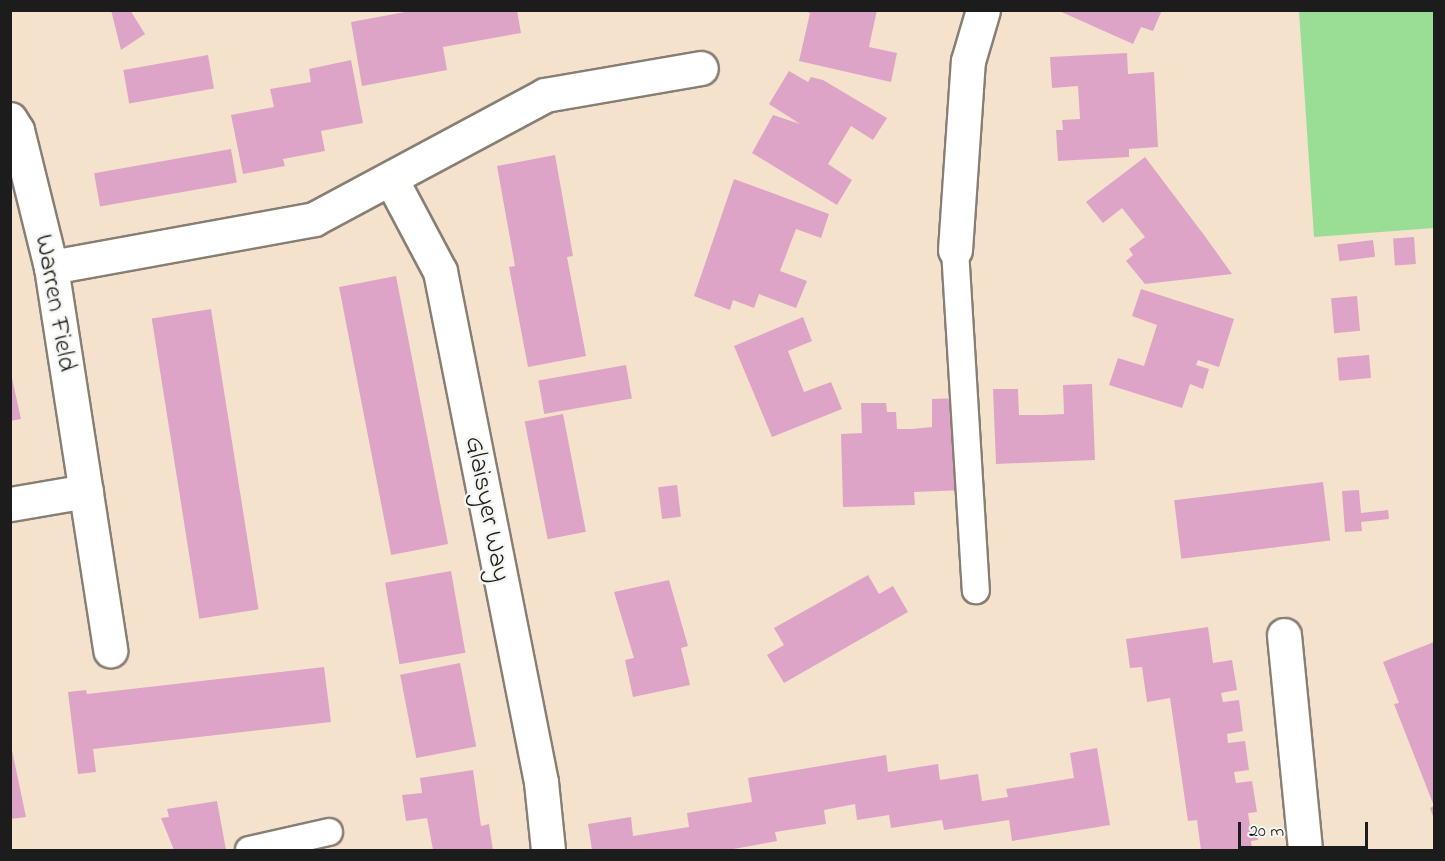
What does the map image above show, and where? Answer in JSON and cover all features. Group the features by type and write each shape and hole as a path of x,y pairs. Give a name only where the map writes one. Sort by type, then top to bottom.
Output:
{"street":[{"path":"955,250 968,61 983,10"},
{"path":"51,267 314,219 546,95 701,69"},
{"name":"Warren Field","path":"10,119 17,130 51,267 110,650"},
{"name":"Glaisyer Way","path":"391,179 440,271 541,782 548,850"},
{"path":"10,504 86,492"},
{"path":"1284,635 1305,850"}],"lane":[{"path":"955,250 976,590"},
{"path":"249,850 329,832"}],"green space":[{"path":"1299,11 1434,11 1434,228 1314,237"}],"building":[{"path":"111,10 130,10 145,34 121,50"},
{"path":"416,10 517,10 521,33 443,47 447,70 362,86 351,22"},
{"path":"801,10 877,10 869,47 897,53 891,82 799,61 810,13"},
{"path":"1057,10 1162,10 1153,31 1141,27 1133,44"},
{"path":"1127,53 1128,74 1154,72 1158,147 1129,149 1129,157 1058,161 1056,130 1063,130 1062,120 1080,119 1078,86 1052,88 1050,57"},
{"path":"208,55 214,88 129,103 123,70"},
{"path":"351,60 363,123 321,131 325,151 283,159 285,166 243,174 231,115 274,107 270,89 311,82 309,69"},
{"path":"789,71 808,82 811,77 823,80 887,118 873,140 851,126 828,164 852,180 837,205 752,153 773,115 800,124 769,104"},
{"path":"231,149 237,182 100,207 94,173"},
{"path":"555,155 573,256 567,257 586,356 528,367 509,267 515,266 497,166"},
{"path":"1145,157 1232,274 1145,284 1126,261 1133,255 1129,249 1145,237 1122,208 1103,223 1086,202"},
{"path":"734,179 829,214 821,238 796,229 780,271 807,281 796,308 759,294 754,308 733,300 730,310 694,296"},
{"path":"1414,237 1416,264 1395,265 1393,238"},
{"path":"1373,240 1375,257 1339,261 1337,244"},
{"path":"396,276 448,544 391,555 339,287"},
{"path":"1141,289 1234,319 1219,367 1198,360 1196,365 1209,369 1203,389 1190,384 1182,408 1109,385 1118,358 1144,366 1157,325 1132,316"},
{"path":"1357,296 1360,331 1334,333 1331,298"},
{"path":"211,309 259,609 199,619 152,318"},
{"path":"803,317 812,341 788,351 804,392 831,382 842,409 772,437 734,346"},
{"path":"1369,355 1371,378 1339,381 1337,358"},
{"path":"626,365 632,398 544,414 538,380"},
{"path":"10,369 21,419 10,421"},
{"path":"1092,384 1095,460 996,464 993,389 1018,389 1019,415 1064,414 1063,385"},
{"path":"961,398 965,490 914,492 915,505 843,507 841,434 862,433 861,403 886,403 887,412 896,412 897,429 912,429 932,427 932,399"},
{"path":"563,414 586,532 548,539 525,421"},
{"path":"1323,482 1330,541 1181,559 1174,500"},
{"path":"677,485 681,517 662,519 658,487"},
{"path":"1359,490 1361,513 1388,510 1389,519 1361,522 1362,531 1345,532 1342,491"},
{"path":"451,571 465,653 399,664 385,583"},
{"path":"868,575 879,594 893,586 908,612 784,683 767,655 784,645 774,628"},
{"path":"669,580 688,646 681,648 690,685 633,697 625,660 634,658 614,592"},
{"path":"1208,627 1213,663 1232,660 1237,690 1221,693 1223,702 1239,700 1243,731 1227,734 1228,743 1245,741 1249,770 1234,772 1236,783 1252,781 1257,812 1248,813 1250,826 1255,825 1258,840 1251,841 1252,849 1201,850 1197,820 1188,821 1170,698 1147,702 1142,667 1130,668 1126,639"},
{"path":"1434,642 1434,806 1394,704 1399,703 1383,662"},
{"path":"460,663 476,746 416,758 400,675"},
{"path":"324,667 331,722 93,749 96,772 78,774 68,692 86,690 87,694"},
{"path":"10,741 26,817 10,819"},
{"path":"1097,748 1110,825 1012,841 1009,820 944,830 942,820 891,828 889,815 857,820 855,804 824,810 826,824 775,832 777,841 728,850 592,850 588,824 631,817 633,836 689,827 687,813 752,802 748,778 886,755 888,772 938,764 940,780 978,774 982,801 1008,797 1006,789 1074,778 1070,753"},
{"path":"473,770 481,826 489,824 493,850 433,850 427,818 406,821 402,795 422,793 420,778"},
{"path":"217,801 226,850 174,850 161,818 169,817 167,809"},
{"path":"1434,806 1434,819 1430,808"}]}
